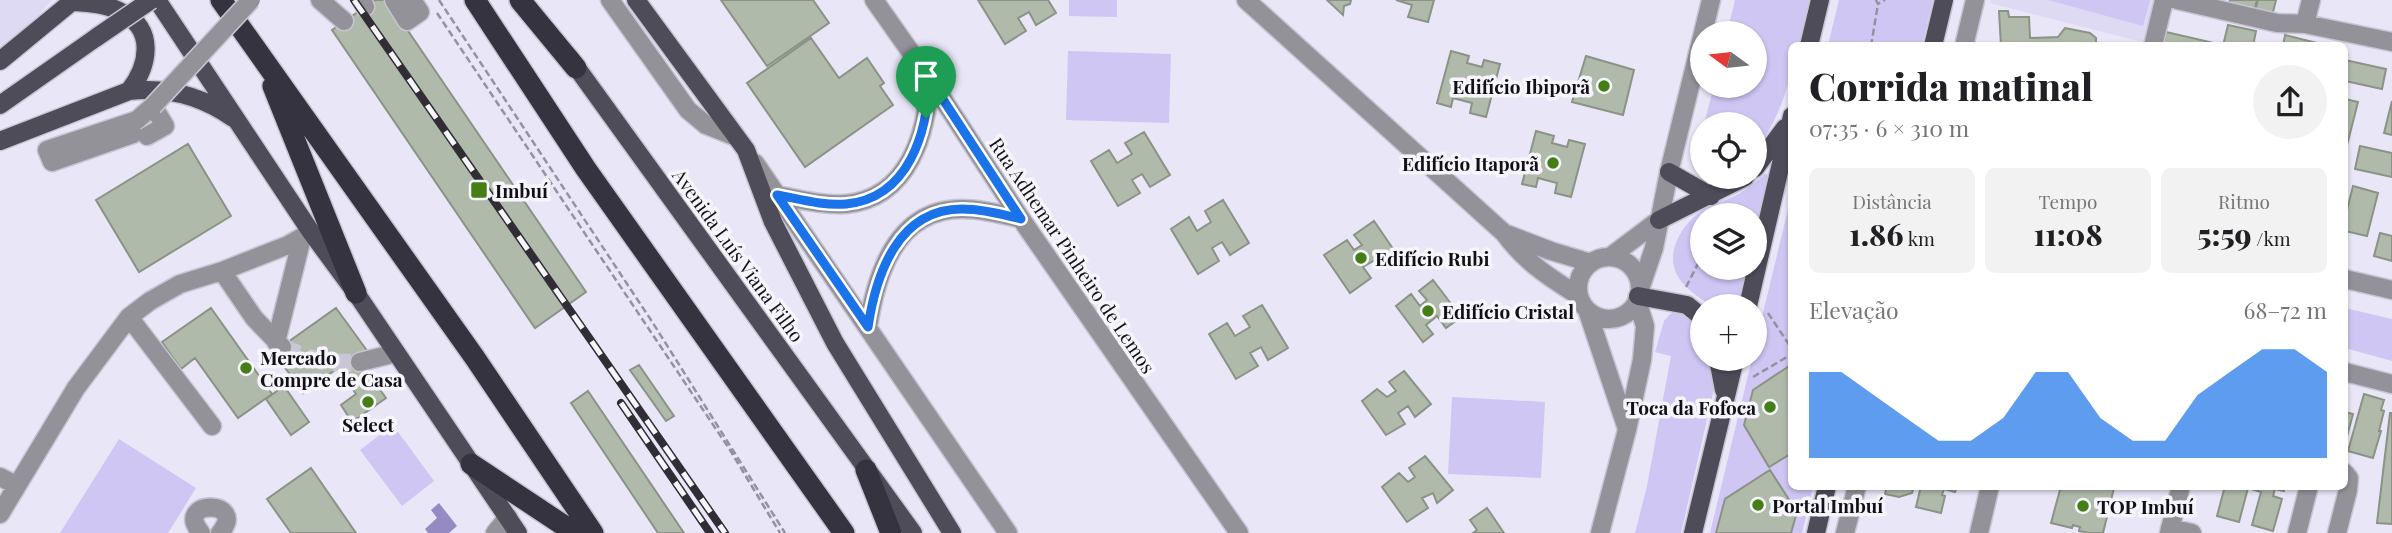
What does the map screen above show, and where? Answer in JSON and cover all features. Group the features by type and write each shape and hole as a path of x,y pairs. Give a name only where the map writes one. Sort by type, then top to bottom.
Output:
{"highway":[{"path":"221,0 475,358 593,533"},
{"path":"475,0 586,169 844,533"},
{"path":"520,0 576,68"},
{"path":"262,58 293,142 356,293"},
{"path":"471,464 575,533"},
{"path":"866,470 891,533"}],"main road":[{"path":"0,105 150,0"},
{"path":"158,0 240,123 307,235 356,293 518,533"},
{"name":"Avenida Luís Viana Filho","path":"534,0 576,68 913,533"},
{"path":"636,0 741,144 773,222 835,343 952,533"},
{"path":"1810,42 1820,0"},
{"path":"1934,42 1944,0"},
{"path":"0,61 74,1 111,8 131,17 145,36 147,53 144,68 129,91"},
{"path":"0,141 129,91 151,88 178,92 210,104 240,123"},
{"path":"1767,152 1788,123"},
{"path":"1751,294 1788,135"},
{"path":"1669,172 1711,196"},
{"path":"1659,220 1724,189"},
{"path":"1638,295 1678,302 1690,307"},
{"path":"1720,371 1726,398"},
{"path":"1693,533 1732,371"},
{"path":"1816,533 1826,490"}],"street":[{"path":"78,148 130,129 132,134 52,162 47,150 137,120 251,0"},
{"path":"320,0 344,21"},
{"path":"394,0 407,21 420,12 412,0"},
{"path":"400,0 407,12 411,9 405,0"},
{"path":"610,0 688,110 706,125 741,144 1007,533"},
{"name":"Rua Adhemar Pinheiro de Lemos","path":"874,0 929,78 1021,219 1239,533"},
{"path":"1246,0 1504,233 1518,252 1602,318 1626,313 1638,295 1654,248 1690,86"},
{"path":"1706,21 1711,0"},
{"path":"1967,41 1976,0"},
{"path":"2154,42 2164,0"},
{"path":"2177,0 2277,23 2305,24 2392,42"},
{"path":"2305,24 2311,0"},
{"path":"777,195 828,204 846,204 883,192 899,179 920,139 926,118 929,78"},
{"path":"147,136 165,126 153,106"},
{"path":"109,156 128,146"},
{"path":"868,327 881,271 888,255 913,225 929,216 961,209 1021,219"},
{"path":"1610,257 1659,220"},
{"path":"1504,233 1551,251 1591,262 1610,257 1619,258 1634,270 1642,312 1644,343 1627,430 1600,533"},
{"path":"0,513 8,481 130,317 150,301 180,284 222,271 307,235"},
{"path":"222,271 254,318 279,344 307,235"},
{"path":"1591,262 1580,277 1583,303 1627,430"},
{"path":"2348,280 2392,290"},
{"path":"130,317 212,426"},
{"path":"360,362 396,353"},
{"path":"2348,373 2392,384"},
{"path":"1845,533 1856,490"},
{"path":"1979,533 1989,490"},
{"path":"2180,490 2170,531 2192,533"},
{"path":"2297,533 2308,490"},
{"path":"2337,533 2348,490"},
{"path":"200,533 195,519 200,510 209,506 219,508 225,516 223,532"},
{"path":"495,533 508,517"}],"path":[{"path":"439,0 651,320 785,533"},
{"path":"1872,42 1877,2 1885,0"},
{"path":"433,8 730,450 780,533"},
{"path":"1678,302 1690,279"},
{"path":"1768,313 1787,342"},
{"path":"1753,377 1788,356"}],"shaded area":[{"path":"0,0 52,0 23,33 0,51"},
{"path":"1069,0 1117,0 1117,17 1069,16"},
{"path":"1735,0 1813,0 1801,42 1788,42 1788,81 1782,103 1767,133 1767,112 1707,112 1711,98 1768,98 1768,21 1730,21"},
{"path":"1839,0 1933,0 1923,42 1829,42"},
{"path":"1991,0 2157,0 2146,42 1990,3"},
{"path":"2048,0 2150,0 2143,26"},
{"path":"1068,51 1171,54 1169,123 1066,120"},
{"path":"1767,174 1770,175 1764,203 1716,203 1746,189 1767,189"},
{"path":"1788,210 1788,490 1812,490 1802,533 1710,533 1749,371 1767,371 1767,296"},
{"path":"1689,222 1690,280 1748,280 1744,294 1695,294 1681,281 1675,271 1674,251"},
{"path":"2348,309 2392,319 2392,361 2348,349"},
{"path":"1679,311 1690,314 1690,371 1716,371 1717,376 1681,533 1635,533 1647,486 1671,356 1655,352 1664,321 1670,314"},
{"path":"1452,397 1545,402 1541,478 1448,474"},
{"path":"393,425 434,481 402,506 360,450"},
{"path":"119,439 196,488 168,533 60,533"},
{"path":"439,503 457,526 449,533 428,533 425,529 437,518 431,510"}],"building":[{"name":"Imbuí","path":"375,0 387,0 586,292 535,328 332,30"},
{"path":"721,0 813,0 829,23 767,66"},
{"path":"978,0 1048,0 1056,13 1036,25 1029,12 1018,18 1026,31 1005,44"},
{"path":"1327,0 1351,0 1350,4 1344,6 1343,15"},
{"path":"1396,0 1434,0 1428,22 1408,17 1412,5"},
{"path":"2230,0 2257,0 2254,11 2229,4"},
{"path":"2258,0 2276,0 2272,16 2255,11"},
{"path":"1999,11 2008,11 2009,17 2029,17 2030,38 2058,37 2065,28 2090,33 2096,38 2096,42 2001,42"},
{"path":"2228,25 2256,31 2254,42 2224,42"},
{"path":"2166,32 2210,42 2164,42"},
{"path":"2285,35 2313,42 2284,42"},
{"path":"811,38 839,78 867,58 884,83 880,86 893,105 805,167 747,83"},
{"path":"1451,51 1469,56 1467,63 1482,67 1484,60 1500,64 1486,117 1470,113 1472,103 1453,98 1451,107 1437,103"},
{"name":"Edifício Ibiporã","path":"1586,56 1634,70 1623,115 1572,102"},
{"path":"2348,61 2386,69 2382,89 2348,82"},
{"path":"2348,100 2358,102 2348,141"},
{"path":"2392,101 2392,135 2384,133"},
{"name":"Edifício Itaporã","path":"1536,131 1554,136 1552,143 1567,147 1569,140 1585,144 1571,197 1555,193 1557,183 1538,178 1536,187 1522,184"},
{"path":"1144,132 1170,175 1150,187 1142,174 1132,180 1140,193 1118,206 1091,161 1109,150 1117,163 1132,154 1125,143"},
{"path":"188,144 231,216 139,272 96,200"},
{"path":"2360,146 2392,153 2392,177 2355,169"},
{"path":"2353,186 2378,193 2367,236 2348,232 2348,206"},
{"path":"1223,200 1249,243 1230,255 1222,242 1212,248 1219,261 1198,274 1171,229 1189,217 1197,231 1211,222 1205,211"},
{"name":"Edifício Rubi","path":"1374,221 1398,256 1381,268 1375,260 1363,267 1371,278 1350,293 1324,255 1347,240 1354,250 1362,245 1354,235"},
{"path":"2380,233 2392,236 2392,261 2374,256"},
{"name":"Edifício Cristal","path":"1433,280 1461,317 1446,328 1437,316 1426,325 1433,334 1423,342 1396,306 1411,294 1420,306 1427,300 1419,291"},
{"path":"1262,305 1288,348 1268,360 1261,347 1250,353 1258,366 1236,379 1209,334 1227,323 1235,336 1250,327 1243,316"},
{"path":"211,308 272,394 238,418 195,358 181,369 162,342"},
{"path":"336,308 368,352 358,359 386,398 352,422 341,405 356,394 338,368 303,393 274,352"},
{"path":"639,365 674,416 666,421 630,370"},
{"name":"Toca da Fofoca","path":"1788,367 1788,455 1769,467 1744,425 1753,390"},
{"path":"1404,371 1431,404 1415,417 1408,406 1398,413 1405,424 1386,435 1362,401 1377,389 1387,397 1396,391 1389,382"},
{"path":"284,386 309,422 291,435 266,399"},
{"path":"588,391 684,533 658,533 571,403"},
{"path":"2364,394 2384,400 2381,431 2373,458 2348,451"},
{"path":"2348,413 2353,414 2348,433"},
{"path":"2392,413 2392,524 2377,523"},
{"path":"1425,456 1453,490 1437,503 1433,493 1422,498 1428,508 1407,522 1382,487 1399,473 1408,482 1415,477 1409,468"},
{"path":"311,468 356,533 291,533 267,499"},
{"name":"Portal Imbuí","path":"1770,470 1797,512 1791,533 1716,533 1725,499"},
{"path":"1886,490 1913,490 1912,493 1899,497 1885,494"},
{"path":"1920,490 1944,490 1941,513 1916,507"},
{"name":"TOP Imbuí","path":"2060,490 2114,490 2103,533 2089,533 2079,531 2080,527 2073,525 2072,528 2051,523"},
{"path":"2224,490 2247,490 2239,522 2217,516"},
{"path":"2254,490 2275,490 2273,496 2282,499 2273,531 2252,525 2261,492"},
{"path":"1487,508 1504,533 1473,533 1477,530 1470,520"}],"tunnel":[{"path":"282,347 320,360 360,362"}],"railway":[{"path":"354,0 725,533"},
{"path":"621,403 710,533"}],"place":[{"name":"Edifício Ibiporã","path":"1604,86"},
{"name":"Edifício Itaporã","path":"1553,163"},
{"name":"Imbuí","path":"479,190"},
{"name":"Edifício Rubi","path":"1361,258"},
{"name":"Edifício Cristal","path":"1428,311"},
{"name":"Mercado Compre de Casa","path":"246,368"},
{"name":"Select","path":"368,402"},
{"name":"Toca da Fofoca","path":"1770,407"},
{"name":"Portal Imbuí","path":"1758,505"},
{"name":"TOP Imbuí","path":"2083,506"}],"route":[{"path":"929,78 1021,219 961,209 929,216 913,225 888,255 875,289 868,327 777,195 828,204 846,204 883,192 899,179 911,160 926,118 929,78"}]}
